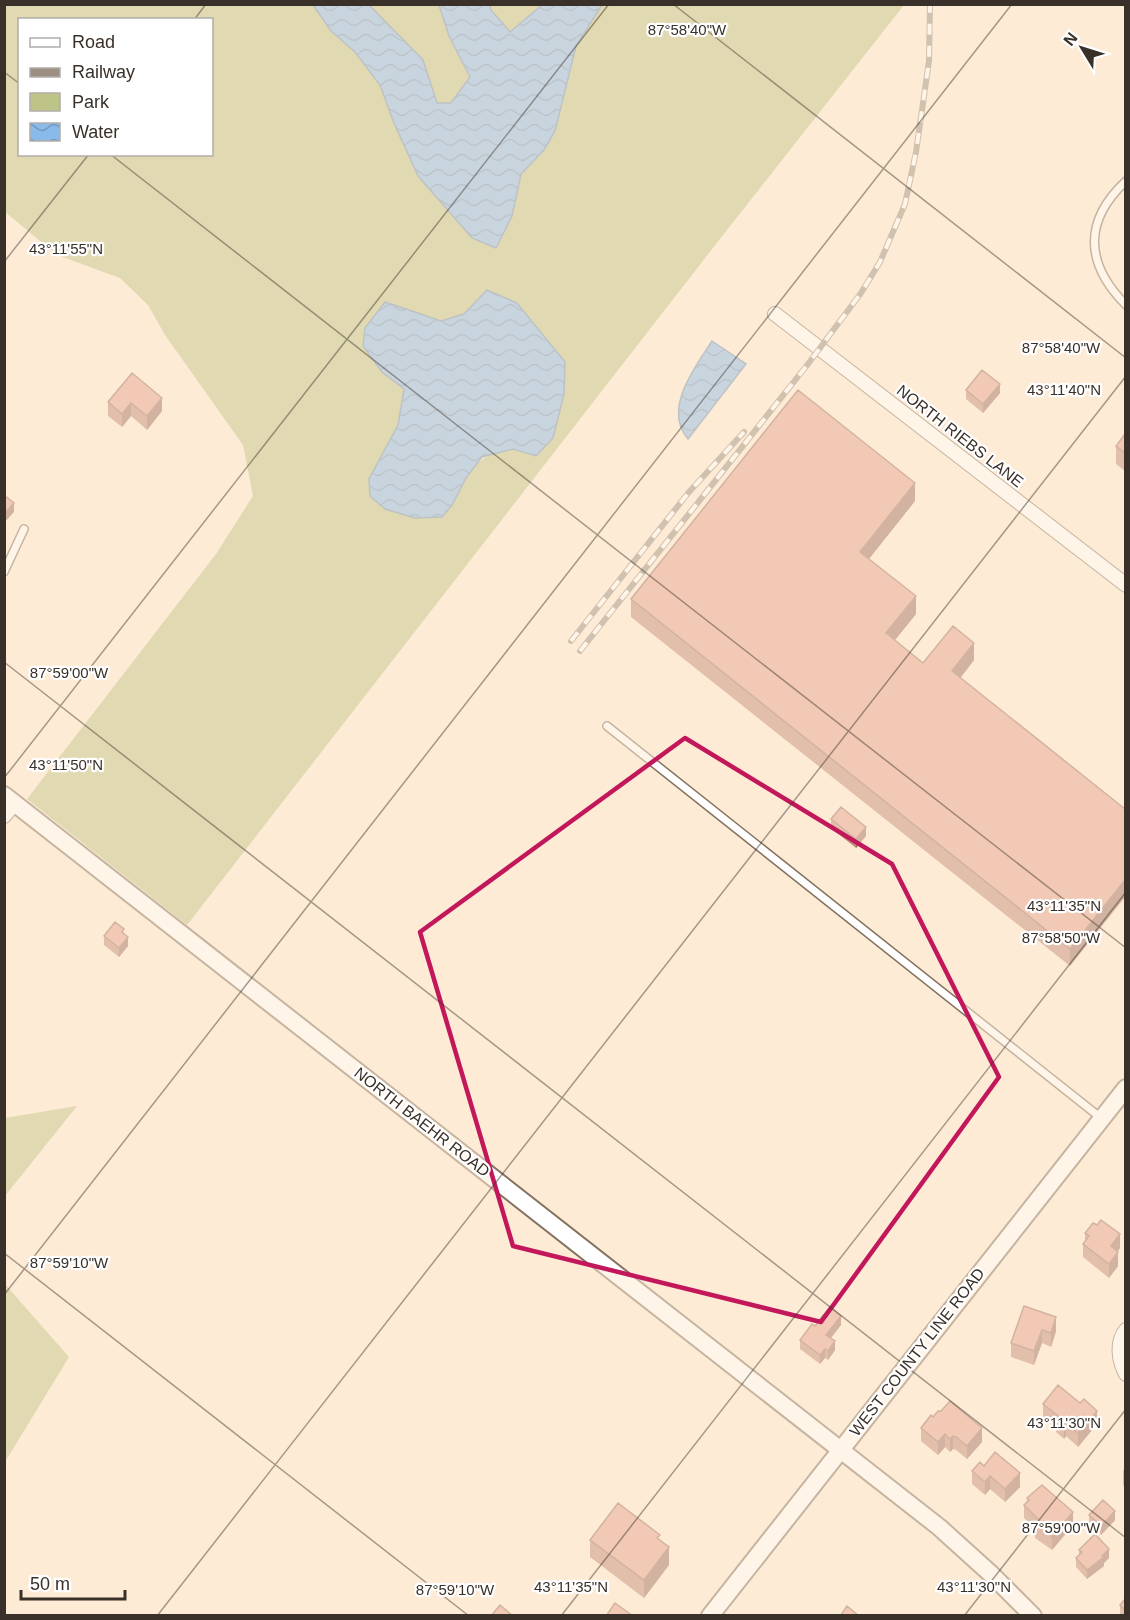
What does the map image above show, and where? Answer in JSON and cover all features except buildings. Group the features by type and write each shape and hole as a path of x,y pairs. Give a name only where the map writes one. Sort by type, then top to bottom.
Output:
{"street":[{"name":"NORTH RIEBS LANE","path":"775,314 1125,585"},
{"name":"NORTH BAEHR ROAD","path":"8,805 939,1527 1033,1616"},
{"name":"WEST COUNTY LINE ROAD","path":"710,1616 1125,1088"},
{"path":"1125,1330 1119,1352 1125,1374"}],"lane":[{"path":"1125,181 1111,198 1100,217 1093,246 1102,274 1125,305"},
{"path":"4,572 24,529"},
{"path":"607,726 1101,1118"}],"highlighted area":[{"path":"685,738 892,864 999,1077 821,1322 513,1246 420,932"}],"green space":[{"path":"4,5 313,5 331,31 355,52 380,85 394,123 512,216 521,174 544,150 576,46 602,5 904,5 187,925 27,799 216,554 253,496 243,445 165,335 148,305 120,278 57,255 5,212","holes":["487,290 545,339 565,362 536,456 515,450 489,455 468,475 452,505 415,518 385,509 370,496 369,479 398,425 404,389 382,372 363,346 365,328 385,302 441,321 464,314"]},
{"path":"369,5 439,5 449,36 470,78 451,103 437,103 423,60"},
{"path":"490,5 542,5 510,33 491,10"},
{"path":"77,1106 5,1196 5,1118"},
{"path":"4,1283 69,1357 5,1462 4,1462"}],"water":[{"path":"313,5 369,5 423,60 437,103 451,103 470,77 449,36 439,5 490,5 491,10 510,32 542,5 602,5 576,46 555,131 544,150 521,174 512,216 496,248 472,238 418,176 380,85 355,52 331,31"},
{"path":"487,290 517,303 565,362 564,394 553,438 536,456 513,449 482,457 442,517 415,518 385,509 370,496 369,479 398,425 404,389 382,372 363,346 365,328 385,302 441,321 464,314"},
{"path":"712,341 746,364 688,439 681,427 680,401 684,388"}],"railway":[{"path":"580,651 808,364 861,293 880,262 905,204 916,152 929,61 930,4"},
{"path":"571,641 689,492 744,432"}]}
